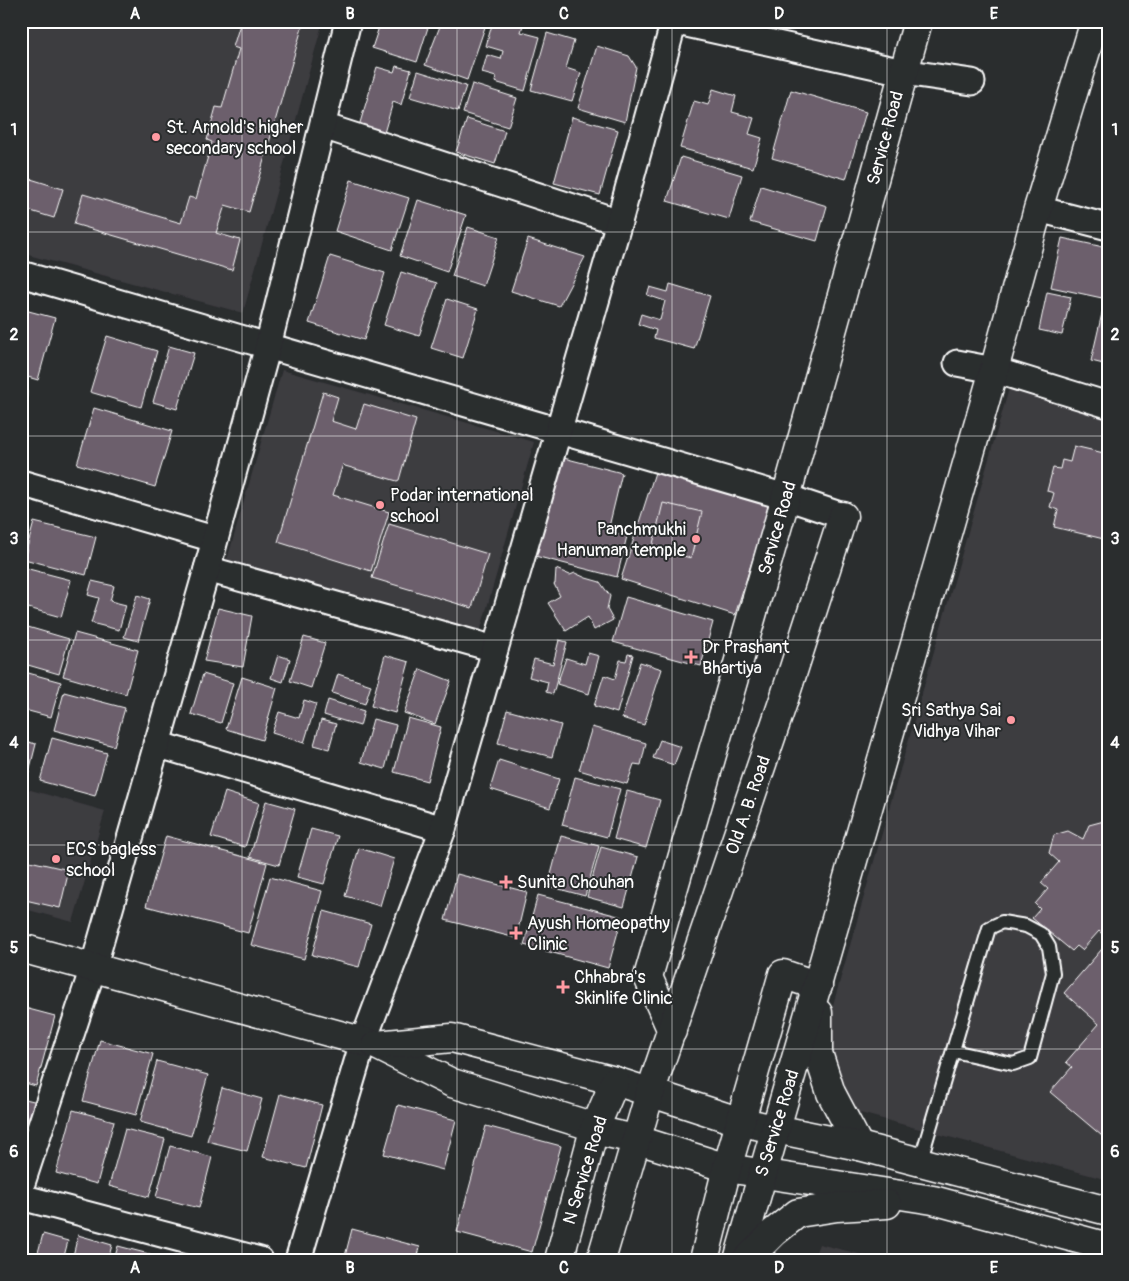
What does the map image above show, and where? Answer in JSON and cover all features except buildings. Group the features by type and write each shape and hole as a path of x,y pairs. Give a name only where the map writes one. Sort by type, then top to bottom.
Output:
{"street":[{"path":"21,1186 93,968 207,569 268,346 348,21"},
{"path":"298,1260 369,1043 443,829 619,222 673,21 903,72 972,82"},
{"name":"Service Road","path":"672,1031 648,976 786,497 918,21"},
{"path":"859,1146 831,1093 818,1053 818,986 994,370 1038,209 1094,21"},
{"path":"323,126 619,222"},
{"path":"1038,209 1108,226"},
{"path":"21,274 786,497 843,516"},
{"path":"956,363 994,370 1108,405"},
{"path":"21,483 214,539"},
{"name":"Old A. B. Road","path":"635,1139 784,699 843,516"},
{"path":"207,569 495,648"},
{"path":"156,744 443,829"},
{"path":"21,948 369,1043 452,1083 588,1125 594,1130 635,1139 727,1168 933,1200 1108,1247"},
{"path":"704,1260 727,1168 742,1122 783,974 818,986"},
{"name":"S Service Road","path":"738,1260 818,986"},
{"path":"369,1043 452,1038 615,1081 742,1122 859,1146 1108,1212"},
{"name":"N Service Road","path":"559,1260 594,1130 615,1081"},
{"path":"601,1260 635,1139"},
{"path":"21,1197 260,1260"},
{"path":"746,1260 774,1232 798,1213 837,1207 933,1200"}],"lane":[{"path":"920,1162 989,928 1002,922 1026,926 1041,934 1049,947 1053,973 1030,1058 1013,1064 953,1051"}],"shaded area":[{"name":"St. Arnold's higher secondary school","path":"21,21 323,21 243,313 21,253"},
{"name":"Podar international school","path":"282,370 534,442 478,639 225,567"},
{"name":"Sri Sathya Sai Vidhya Vihar","path":"1012,378 1108,408 1108,1180 853,1111 825,1033"},
{"name":"ECS bagless school","path":"27,789 105,811 73,922 21,908 21,811"},
{"path":"819,1244 883,1260 813,1260"}],"place":[{"name":"St. Arnold's higher secondary school","path":"156,137"},
{"name":"Podar international school","path":"380,505"},
{"name":"Panchmukhi Hanuman temple","path":"696,539"},
{"name":"Dr Prashant Bhartiya","path":"691,657"},
{"name":"Sri Sathya Sai Vidhya Vihar","path":"1011,720"},
{"name":"ECS bagless school","path":"56,859"},
{"name":"Sunita Chouhan","path":"506,882"},
{"name":"Ayush Homeopathy Clinic","path":"516,933"},
{"name":"Chhabra's Skinlife Clinic","path":"563,987"}]}
